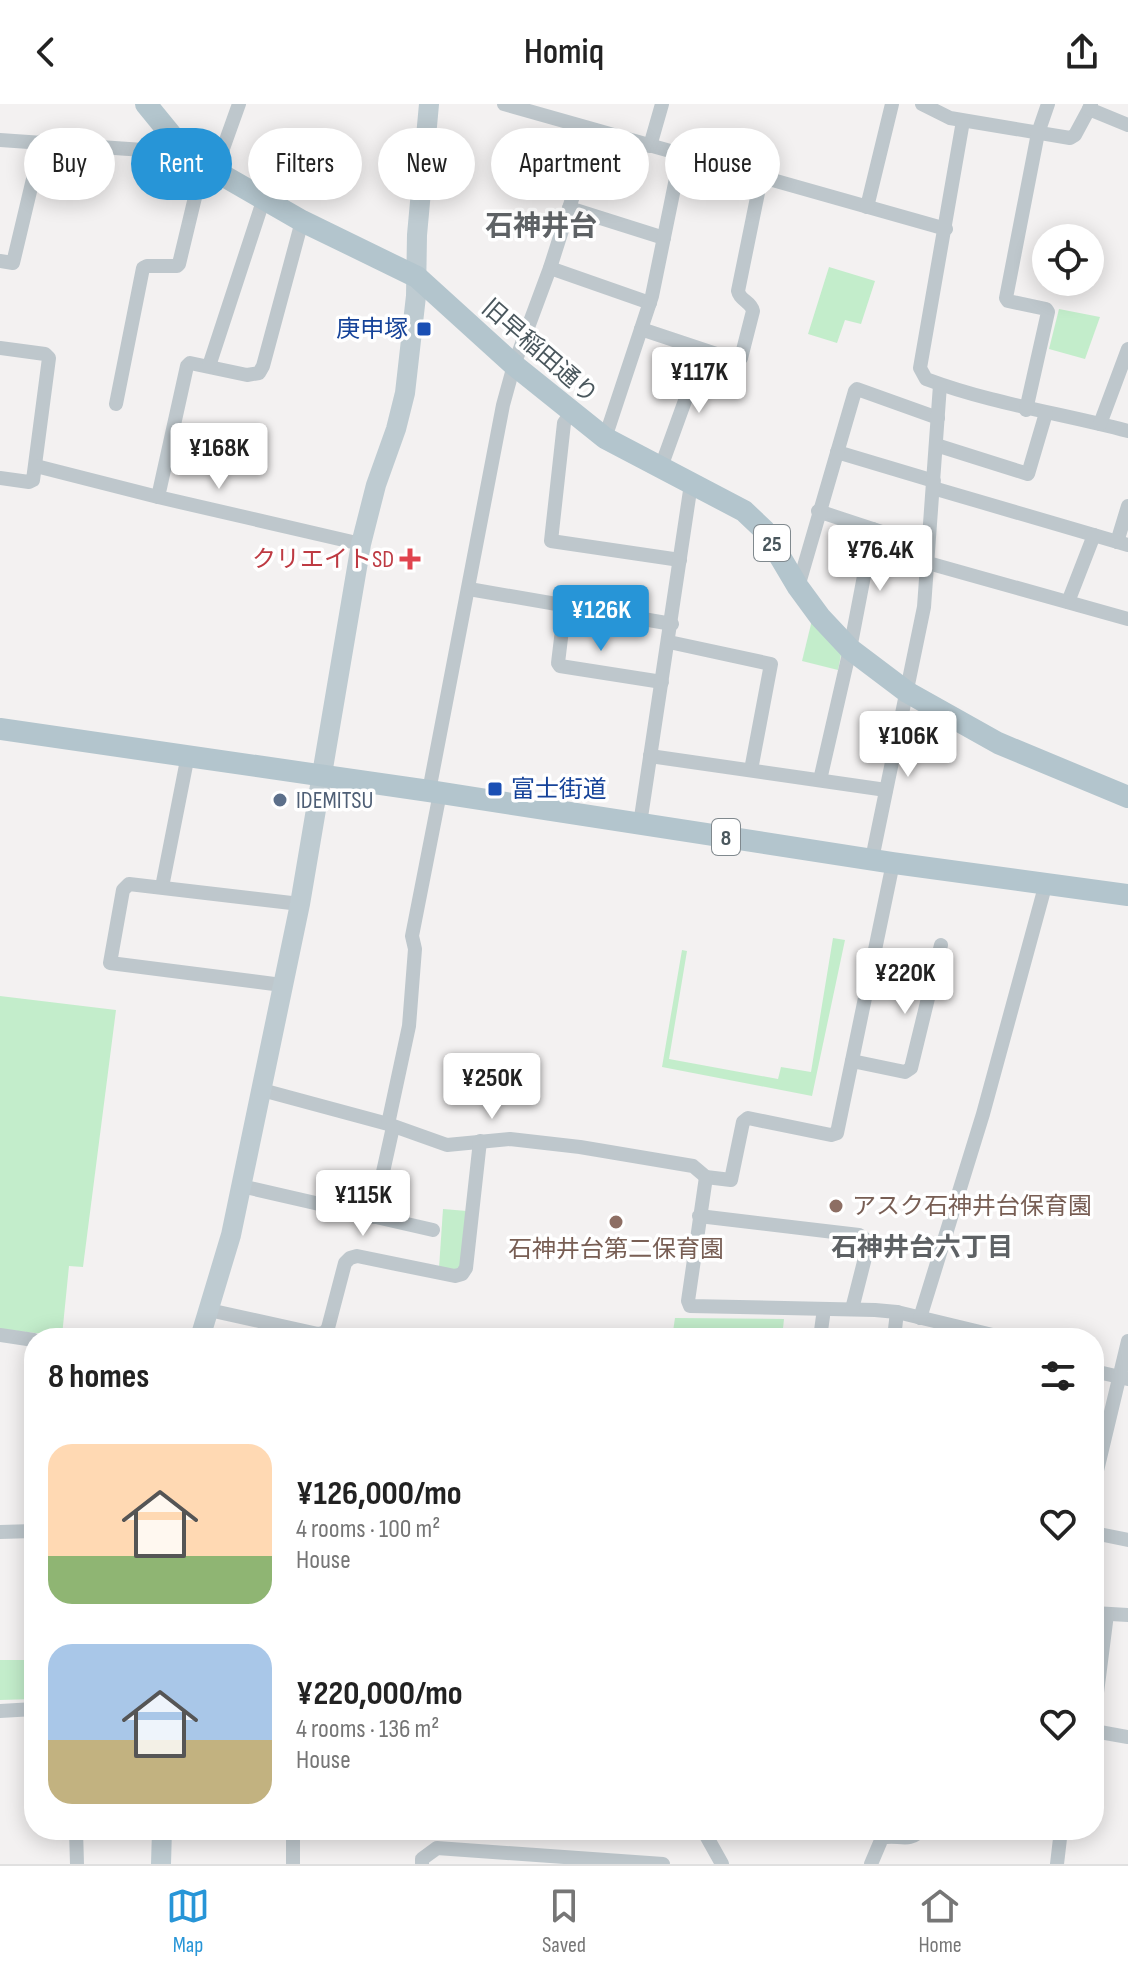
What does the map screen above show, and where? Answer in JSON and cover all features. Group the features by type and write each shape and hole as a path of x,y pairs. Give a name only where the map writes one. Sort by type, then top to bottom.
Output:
{"main road":[{"name":"旧早稲田通り","path":"146,104 168,128"},
{"name":"旧早稲田通り","path":"267,200 302,221 417,277 514,365 605,438 744,511 764,530 820,617 850,649 907,692 998,743 1128,797"},
{"name":"8","path":"0,729 1128,895"}],"street":[{"path":"224,128 239,104"},
{"path":"203,1328 231,1235 300,904 361,544 405,393 429,104"},
{"path":"504,104 587,128"},
{"path":"662,104 650,146 665,150"},
{"path":"867,207 892,104"},
{"path":"922,104 963,121 1073,138 1090,106 1128,125"},
{"path":"1026,410 1048,312 1006,298 1038,133 1048,104"},
{"path":"963,121 920,368 926,379 940,385 1026,410 1128,431"},
{"path":"0,140 24,141"},
{"path":"780,183 946,229"},
{"path":"0,261 13,263 28,200"},
{"path":"116,404 143,268 179,264 193,200"},
{"path":"209,366 263,200"},
{"path":"373,1217 409,1026 415,949 413,931 434,792 503,405 572,200"},
{"path":"605,438 650,303 672,200"},
{"path":"641,329 737,361 741,358 753,311 751,304 740,297 738,291 757,200"},
{"path":"569,208 664,238"},
{"path":"158,497 187,366 190,363 255,375 263,366 302,221"},
{"path":"550,268 650,303"},
{"path":"0,348 45,354 49,358 32,482 0,478"},
{"path":"1100,424 1128,349"},
{"path":"661,467 703,351"},
{"path":"262,1090 391,1125 447,1145 510,1139 580,1147 693,1166 706,1177 731,1180 743,1122 748,1118 835,1135 852,1061 883,861 886,790 924,607 940,385"},
{"path":"798,587 856,389 938,418"},
{"path":"571,413 564,423 551,541 680,560"},
{"path":"936,445 1028,474 1046,413"},
{"path":"837,452 1122,543 1128,506"},
{"path":"36,466 361,544"},
{"path":"640,824 691,484"},
{"path":"818,511 927,547"},
{"path":"820,780 873,529"},
{"path":"1068,602 1094,535"},
{"path":"928,563 1128,619"},
{"path":"469,589 672,624"},
{"path":"565,605 559,665 662,682"},
{"path":"669,642 771,664 751,770"},
{"path":"162,887 188,755"},
{"path":"650,756 886,790"},
{"path":"920,1318 983,1114 1046,883"},
{"path":"282,985 110,963 125,886 162,887 300,904"},
{"path":"852,1061 905,1072 911,1068 941,945"},
{"path":"328,1328 345,1263 350,1258 357,1256 455,1276 462,1274 466,1268 480,1141"},
{"path":"706,1177 688,1301 690,1306 897,1312 952,1328"},
{"path":"241,1186 433,1230"},
{"path":"699,1216 864,1238 868,1246 852,1309"},
{"path":"821,1328 824,1309"},
{"path":"209,1310 291,1328"},
{"path":"895,1328 897,1312"},
{"path":"0,1335 24,1339"},
{"path":"1104,1447 1123,1378 1128,1341"},
{"path":"0,1532 24,1531"},
{"path":"1104,1535 1128,1540"},
{"path":"1104,1614 1128,1615"},
{"path":"0,1711 24,1710"},
{"path":"1104,1733 1128,1737"},
{"path":"76,1840 77,1864"},
{"path":"161,1864 162,1840"},
{"path":"293,1840 293,1864"},
{"path":"709,1840 722,1864"},
{"path":"871,1864 881,1840"},
{"path":"1057,1864 1060,1840"},
{"path":"422,1864 422,1859 437,1848 663,1864"}],"green space":[{"path":"829,267 875,281 861,324 845,320 837,343 808,334"},
{"path":"1059,309 1100,317 1085,359 1049,349"},
{"path":"812,620 842,650 838,670 802,661"},
{"path":"833,938 845,940 812,1096 662,1067 682,950 687,951 669,1059 778,1079 781,1067 811,1072"},
{"path":"0,996 116,1010 83,1267 69,1266 63,1328 24,1328 24,1332 0,1329"},
{"path":"443,1209 467,1211 461,1265 454,1271 439,1268"},
{"path":"675,1318 784,1319 783,1328 674,1328"},
{"path":"0,1660 24,1660 24,1699 0,1700"}],"place":[{"name":"庚申塚","path":"424,329"},
{"name":"クリエイトSD","path":"410,559"},
{"name":"富士街道","path":"495,789"},
{"name":"IDEMITSU","path":"280,800"},
{"name":"アスク石神井台保育園","path":"836,1206"},
{"name":"石神井台第二保育園","path":"616,1222"}],"district":[{"name":"石神井台","path":"541,225"},
{"name":"石神井台六丁目","path":"922,1247"}]}
